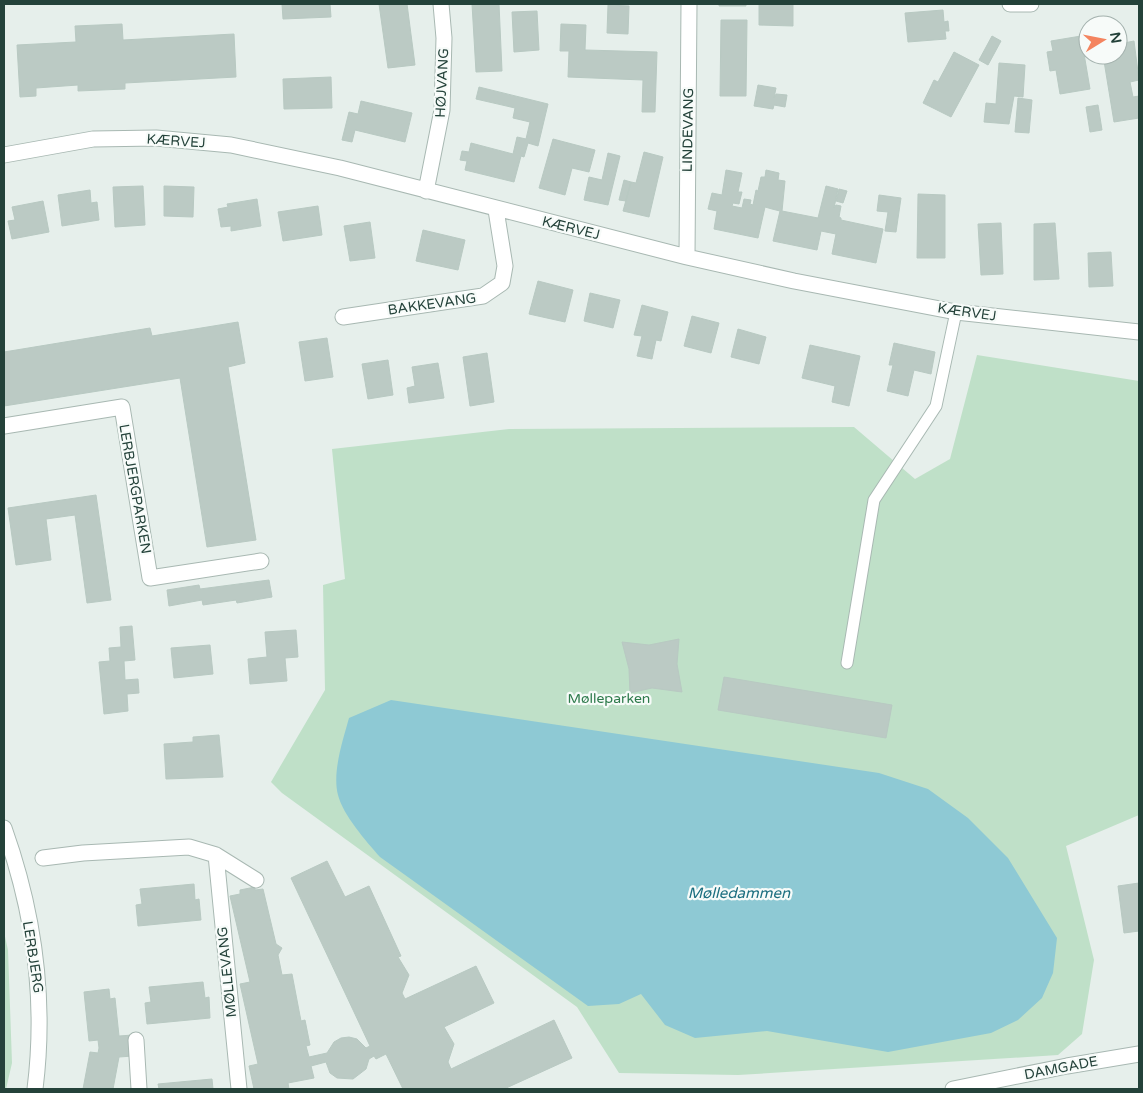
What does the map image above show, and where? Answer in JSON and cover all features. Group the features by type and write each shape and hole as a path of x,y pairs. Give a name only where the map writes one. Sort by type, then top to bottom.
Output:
{"street":[{"name":"HØJVANG","path":"426,192 442,110 444,38 441,4"},
{"name":"LINDEVANG","path":"687,257 689,4"},
{"path":"1010,4 1031,4"},
{"name":"KÆRVEJ","path":"4,156 93,139 156,138 232,145 340,168 496,210 687,257 956,312 1139,332"},
{"name":"BAKKEVANG","path":"343,317 483,296 502,283 505,266 496,210"},
{"name":"LERBJERGPARKEN","path":"4,426 122,407 150,578 261,561"},
{"name":"LERBJERG","path":"4,828 36,959 40,1006 40,1052 35,1089"},
{"path":"43,858 83,853 189,847 216,855 256,880"},
{"name":"MØLLEVANG","path":"216,855 239,1089"},
{"path":"136,1040 139,1089"},
{"name":"DAMGADE","path":"953,1089 1067,1066 1139,1054"}],"lane":[{"path":"847,663 874,500 936,406 956,312"}],"green space":[{"name":"Mølleparken","path":"977,355 1139,381 1139,815 1066,846 1094,960 1082,1034 1058,1055 738,1075 619,1073 577,1007 282,793 271,782 325,690 323,585 345,579 332,449 509,429 854,427 915,479 950,459"},
{"path":"4,932 8,950 12,1063 6,1089 4,1089"}],"water":[{"name":"Mølledammen","path":"391,700 879,773 928,789 968,818 1008,858 1057,938 1053,973 1042,998 1018,1020 991,1033 888,1052 767,1031 695,1038 665,1025 641,994 619,1004 588,1006 380,857 350,819 338,795 336,776 349,718"}],"building":[{"path":"282,4 330,4 331,17 283,19"},
{"path":"379,4 407,4 415,65 388,68"},
{"path":"472,4 499,4 502,71 476,72"},
{"path":"719,4 746,4 746,6 719,6"},
{"path":"759,4 793,4 793,26 759,25"},
{"path":"608,5 629,6 628,34 607,33"},
{"path":"943,10 944,22 948,21 949,31 945,31 946,39 908,42 905,13"},
{"path":"537,11 539,50 514,52 512,12"},
{"path":"721,20 747,20 746,96 720,96"},
{"path":"122,24 123,40 234,34 236,77 125,83 125,89 78,91 78,85 36,88 36,96 20,97 17,45 76,42 75,26"},
{"path":"561,24 586,25 585,50 657,52 655,112 642,112 643,80 568,77 569,51 560,51"},
{"path":"992,36 1001,41 988,65 979,60"},
{"path":"1078,36 1078,65 1086,65 1090,89 1060,94 1056,70 1050,71 1047,52 1053,51 1051,41"},
{"path":"1134,41 1139,80 1130,82 1133,97 1139,96 1139,118 1114,122 1105,65 1128,65 1128,42"},
{"path":"954,52 979,65 951,117 923,103 934,80 938,82"},
{"path":"999,63 1025,65 1023,97 1014,96 1009,124 984,122 986,103 996,104"},
{"path":"331,77 332,108 284,109 283,79"},
{"path":"758,85 776,88 774,98 776,94 787,95 785,107 774,105 773,109 754,106"},
{"path":"479,87 548,104 538,146 528,143 524,157 521,156 514,182 465,170 467,161 460,160 462,151 469,152 471,143 513,154 517,137 526,139 530,122 513,118 515,108 476,99"},
{"path":"1018,98 1032,100 1029,133 1015,132"},
{"path":"361,101 412,113 405,142 355,130 352,142 342,140 349,112 358,114"},
{"path":"1098,105 1102,130 1090,132 1086,107"},
{"path":"553,139 595,150 589,172 572,168 565,195 539,188"},
{"path":"644,152 663,157 649,217 623,211 631,182 636,183"},
{"path":"608,153 620,156 608,205 584,200 589,177 602,180"},
{"path":"726,170 742,173 738,192 742,192 739,204 733,203 732,206 742,208 744,199 751,200 750,204 753,205 756,190 758,191 761,177 765,177 766,170 779,173 778,180 785,181 782,211 818,218 826,186 838,189 834,208 836,205 841,206 839,217 841,220 883,229 876,263 832,254 836,234 821,231 817,250 773,241 780,211 765,207 758,238 714,229 717,211 708,209 712,193 722,195"},
{"path":"624,180 631,182 626,201 619,200"},
{"path":"143,186 145,225 115,227 113,187"},
{"path":"164,186 194,187 193,217 164,216"},
{"path":"839,189 847,191 843,203 836,201"},
{"path":"90,190 91,203 97,202 99,220 62,226 58,195"},
{"path":"918,194 945,195 945,258 917,258"},
{"path":"879,195 901,198 896,232 885,231 888,212 877,211"},
{"path":"257,199 261,226 231,231 231,226 221,227 218,209 228,207 227,204"},
{"path":"43,201 49,232 12,239 8,221 15,220 12,207"},
{"path":"318,206 322,235 283,241 278,212"},
{"path":"370,222 375,258 350,261 344,226"},
{"path":"1001,223 1003,274 981,275 978,224"},
{"path":"1055,223 1059,279 1034,280 1034,224"},
{"path":"423,230 465,240 458,270 416,261"},
{"path":"1111,252 1113,286 1089,287 1088,253"},
{"path":"538,281 573,290 565,322 529,314"},
{"path":"590,293 620,300 613,328 584,321"},
{"path":"642,305 668,312 661,341 656,340 652,359 637,356 642,336 634,335"},
{"path":"692,316 719,323 711,353 684,346"},
{"path":"238,322 245,363 228,367 256,540 207,547 180,378 4,406 4,352 150,328 152,336"},
{"path":"738,329 766,337 759,364 731,357"},
{"path":"327,338 333,377 305,381 299,342"},
{"path":"894,343 935,352 931,374 914,370 908,396 887,391 893,365 889,365"},
{"path":"810,345 860,356 849,406 832,402 835,386 802,378"},
{"path":"487,353 494,402 470,406 463,357"},
{"path":"388,360 393,395 368,399 362,364"},
{"path":"438,363 444,398 409,403 407,388 415,386 412,367"},
{"path":"96,495 111,600 87,603 75,515 46,519 51,560 16,565 8,508"},
{"path":"269,580 272,597 237,603 236,600 203,605 202,600 169,606 167,590 199,585 200,589"},
{"path":"132,626 135,660 124,661 125,680 138,679 139,693 127,694 128,711 104,714 99,662 110,661 109,648 121,647 120,627"},
{"path":"296,630 298,657 285,658 287,681 250,684 248,659 267,657 265,632"},
{"path":"679,639 677,664 682,692 652,688 630,693 629,669 622,642 649,645"},
{"path":"210,645 213,674 174,678 171,648"},
{"path":"724,677 892,705 886,738 718,710"},
{"path":"219,735 223,777 166,779 164,744 193,742 193,737"},
{"path":"327,861 345,897 369,886 401,956 398,957 409,975 402,993 405,999 476,966 494,1003 444,1027 454,1044 448,1062 451,1069 554,1020 572,1058 504,1089 403,1089 386,1054 376,1059 374,1056 369,1059 366,1069 353,1079 337,1078 330,1073 326,1062 311,1066 314,1078 288,1083 289,1089 254,1089 249,1066 258,1064 240,984 250,982 230,896 240,894 240,890 255,887 255,890 263,889 276,944 282,948 278,955 282,975 292,974 301,1021 305,1020 310,1045 306,1046 309,1057 327,1053 334,1042 341,1038 357,1039 366,1048 370,1046 291,878"},
{"path":"1139,883 1139,931 1124,933 1118,886"},
{"path":"194,884 195,900 199,899 201,920 138,926 136,905 142,904 140,889"},
{"path":"203,982 205,998 209,997 210,1018 147,1024 145,1003 151,1002 149,987"},
{"path":"109,989 110,999 115,998 119,1036 133,1035 133,1056 119,1057 113,1089 83,1089 90,1052 98,1053 99,1048 98,1040 89,1041 84,992"},
{"path":"212,1079 213,1089 159,1089 158,1084"}]}
